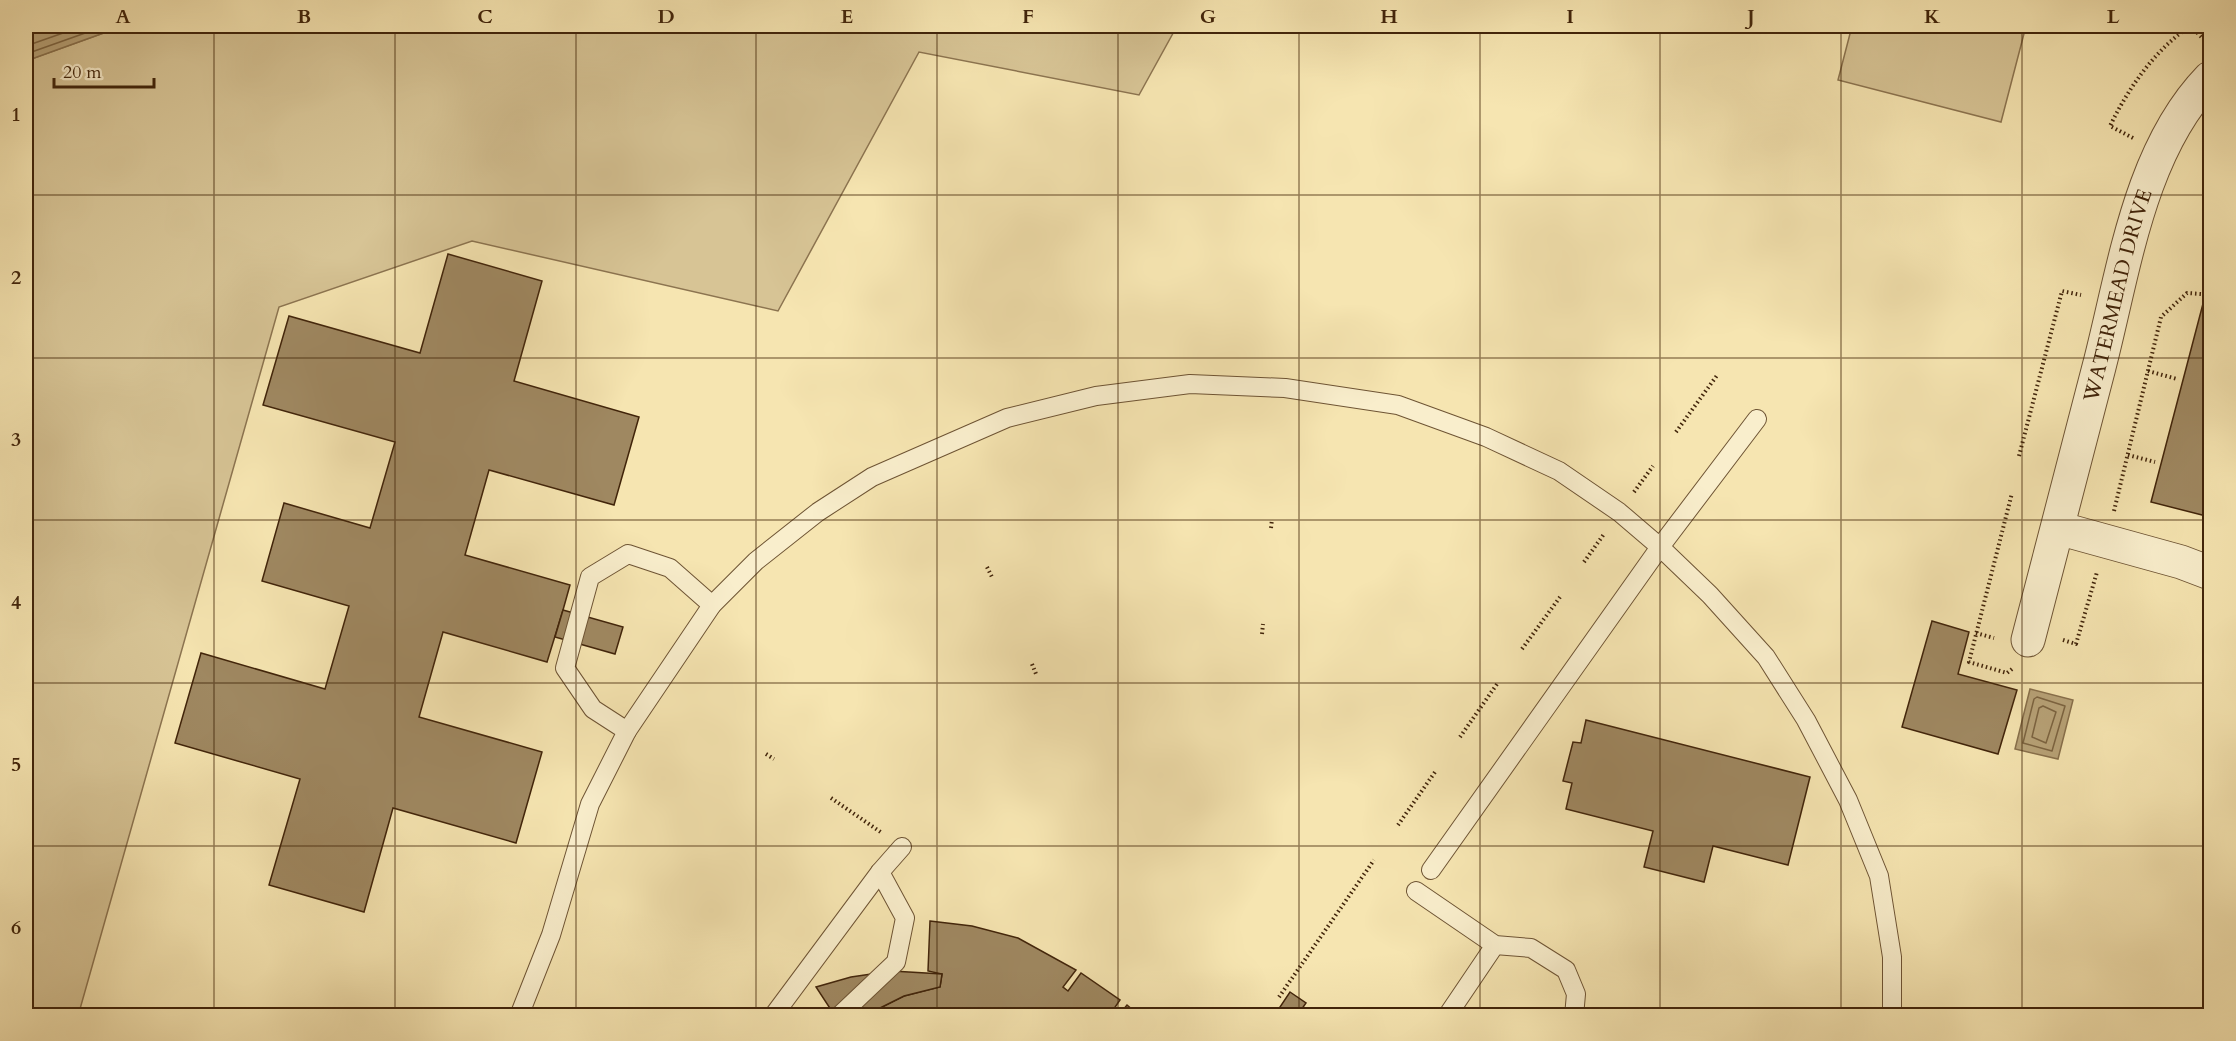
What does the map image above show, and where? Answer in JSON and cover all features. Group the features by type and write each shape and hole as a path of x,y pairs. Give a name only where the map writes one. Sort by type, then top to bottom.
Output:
{"street":[{"name":"WATERMEAD DRIVE","path":"2028,640 2142,201 2170,130 2196,93 2211,78"},
{"path":"2058,528 2181,562 2211,573"}],"lane":[{"path":"519,1016 551,935 590,804 627,731 712,605 756,561 818,512 872,477 1007,418 1096,396 1190,384 1285,388 1398,405 1486,436 1559,471 1619,512 1660,547 1710,595 1766,657 1806,720 1848,800 1879,876 1892,957 1892,1016"},
{"path":"1431,870 1660,547 1757,420"},
{"path":"627,731 593,709 565,668 590,577 628,554 670,567 712,605"},
{"path":"774,1016 880,872 902,847"},
{"path":"839,1016 896,962 905,918 880,872"},
{"path":"1416,891 1495,945 1531,948 1566,970 1576,994 1574,1016"},
{"path":"1447,1016 1495,945"}],"path":[{"path":"2190,26 2207,43 2211,41"},
{"path":"2112,520 2161,317 2187,293 2200,294"},
{"path":"2148,371 2177,379"},
{"path":"1676,432 1718,374"},
{"path":"2128,455 2155,462"},
{"path":"1629,498 1653,466"},
{"path":"1272,519 1272,528"},
{"path":"1584,562 1606,531"},
{"path":"987,567 992,577"},
{"path":"1522,649 1560,597"},
{"path":"1262,634 1263,624"},
{"path":"1032,664 1036,674"},
{"path":"1460,737 1497,684"},
{"path":"766,754 774,759"},
{"path":"1398,825 1435,772"},
{"path":"831,798 883,834"},
{"path":"1279,997 1374,860"}],"shaded area":[{"path":"123,26 1177,26 1139,95 919,52 778,311 472,241 279,307 78,1016 26,1015 26,61"},
{"path":"1852,26 2026,26 2001,122 1838,80"}],"water":[{"path":"26,26 123,26 26,61"},
{"path":"2030,689 2073,700 2058,759 2015,749"}],"building":[{"path":"448,254 542,281 514,381 639,417 614,505 489,470 465,555 570,585 563,610 547,662 443,632 419,717 542,752 516,843 393,808 364,912 269,885 300,779 175,743 201,653 325,689 349,606 262,581 284,503 370,528 395,442 263,405 289,316 420,353"},
{"path":"2210,277 2210,517 2151,502"},
{"path":"563,610 623,627 615,654 555,637"},
{"path":"1932,621 1969,632 1958,674 2017,690 1998,754 1902,727"},
{"path":"1586,720 1810,777 1788,865 1713,846 1704,882 1644,867 1653,831 1566,809 1572,783 1563,781 1573,742 1581,743"},
{"path":"930,921 972,926 1018,938 1076,970 1063,987 1068,991 1081,973 1120,1000 1109,1016 864,1016 904,996 940,987 942,974 928,971"},
{"path":"892,971 942,974 940,987 904,996 864,1016 835,1016 816,987 851,977"},
{"path":"1290,992 1306,1003 1297,1016 1274,1016"},
{"path":"1127,1005 1140,1016 1118,1016"}]}
